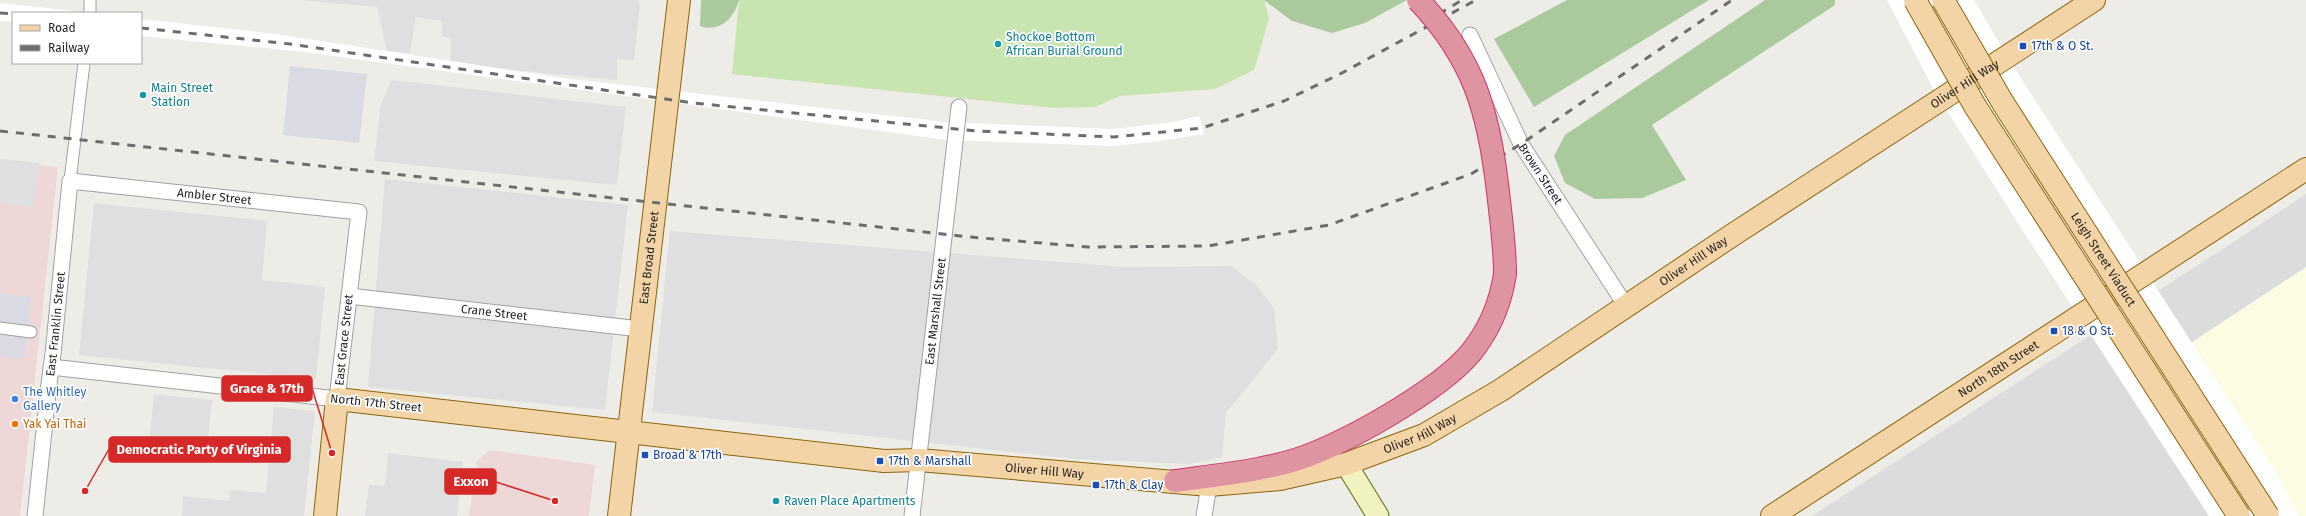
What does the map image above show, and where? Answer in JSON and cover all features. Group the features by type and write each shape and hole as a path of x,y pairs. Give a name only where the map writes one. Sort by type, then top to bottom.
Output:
{"highway":[{"path":"1176,481 1251,470 1312,454 1360,431 1416,398 1449,375 1476,347 1496,309 1501,296 1505,274 1505,249 1494,151 1486,114 1473,80 1456,47 1435,18 1418,0"}],"main road":[{"name":"East Broad Street","path":"619,516 679,0"},
{"path":"1915,0 1975,106 2239,516"},
{"name":"Leigh Street Viaduct","path":"1943,0 2003,103 2268,516"},
{"name":"Oliver Hill Way","path":"629,432 884,461 919,460 1176,481 1209,486 1280,479 1346,464 1424,435 1468,410 2094,0"},
{"name":"North 18th Street","path":"1772,516 2306,169"},
{"name":"North 17th Street","path":"338,399 629,432"},
{"name":"East Grace Street","path":"325,516 338,399"},
{"path":"1346,464 1378,516"}],"street":[{"path":"90,0 90,12"},
{"name":"Brown Street","path":"1470,35 1521,144 1626,306"},
{"path":"70,180 84,64"},
{"name":"East Marshall Street","path":"912,516 959,107"},
{"name":"Ambler Street","path":"70,180 359,212"},
{"name":"East Franklin Street","path":"35,516 70,180"},
{"name":"East Grace Street","path":"338,399 359,212"},
{"name":"Crane Street","path":"349,296 640,329"},
{"path":"0,328 31,332"},
{"name":"North 17th Street","path":"51,367 338,399"},
{"path":"1204,516 1209,486"}],"shaded area":[{"path":"299,0 637,0 640,4 634,60 617,59 617,80 450,64 451,39 442,36 442,21 416,17 410,53 387,51 377,7"},
{"path":"290,66 367,74 359,143 283,135"},
{"path":"392,80 626,107 617,185 374,161 381,103"},
{"path":"0,159 39,163 33,207 0,203"},
{"path":"0,160 58,167 20,516 0,516"},
{"path":"385,179 628,205 605,410 368,387"},
{"path":"2306,194 2306,516 1812,516 2238,239"},
{"path":"94,203 267,221 262,280 325,287 316,379 79,355"},
{"path":"670,231 1125,267 1231,266 1256,285 1274,308 1278,349 1226,413 1222,457 1190,464 1075,459 652,412"},
{"path":"2306,267 2306,516 2268,516 2168,358"},
{"path":"0,293 31,298 24,359 0,356"},
{"path":"154,394 212,400 207,449 149,443"},
{"path":"274,407 315,411 304,516 182,516 183,496 229,501 230,490 266,493"},
{"path":"490,450 595,465 589,516 469,516 477,461"},
{"path":"388,453 463,462 457,516 365,516 369,484 385,486"}],"green space":[{"path":"701,0 739,0 737,7 725,23 713,28 707,28 700,26"},
{"name":"Shockoe Bottom African Burial Ground","path":"739,0 1264,0 1269,19 1254,70 1215,89 1120,96 1095,107 1054,108 732,74"},
{"path":"1264,0 1407,0 1365,23 1332,33 1292,21"},
{"path":"1567,0 1709,0 1534,107 1494,39"},
{"path":"1765,0 1835,0 1835,5 1652,125 1686,180 1642,198 1595,199 1565,183 1554,156 1565,135"}],"pier":[{"path":"1887,0 1974,0 2011,63 2278,476 2299,516 2209,516 2021,228 1934,90"},
{"path":"0,3 82,12 12,12 12,22 0,21"},
{"path":"142,19 276,34 562,78 945,122 1112,129 1174,122 1199,116 1204,134 1153,142 1113,146 947,140 305,52 142,36"}],"railway":[{"path":"1439,14 1462,0"},
{"path":"142,28 290,44 693,103 977,131 1114,137 1202,128 1284,101 1340,74 1476,0"},
{"path":"0,131 970,237 1088,247 1208,246 1329,225 1471,174 1521,144 1732,0"},
{"path":"0,13 12,14"}],"place":[{"name":"Shockoe Bottom African Burial Ground","path":"998,44"},
{"name":"17th & O St.","path":"2023,46"},
{"name":"Main Street Station","path":"143,95"},
{"name":"18 & O St.","path":"2054,331"},
{"name":"The Whitley Gallery","path":"15,399"},
{"name":"Yak Yai Thai","path":"15,424"},
{"name":"Grace & 17th","path":"332,453"},
{"name":"Broad & 17th","path":"645,455"},
{"name":"17th & Marshall","path":"880,461"},
{"name":"17th & Clay","path":"1096,485"},
{"name":"Democratic Party of Virginia","path":"85,491"},
{"name":"Exxon","path":"555,501"},
{"name":"Raven Place Apartments","path":"776,501"}]}
